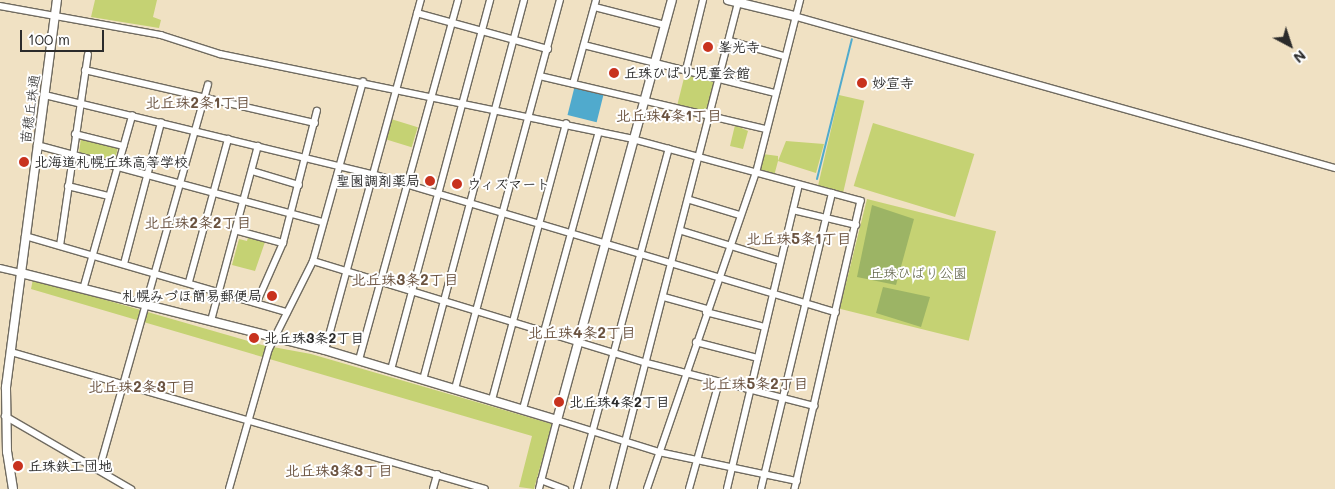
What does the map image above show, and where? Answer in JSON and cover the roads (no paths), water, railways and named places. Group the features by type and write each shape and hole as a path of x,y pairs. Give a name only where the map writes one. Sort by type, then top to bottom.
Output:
{"street":[{"name":"苗穂丘珠通","path":"13,489 4,416 25,236 57,0"},
{"path":"325,350 421,0"},
{"path":"360,360 458,0"},
{"path":"391,370 490,0"},
{"path":"423,380 524,0"},
{"path":"456,390 560,0"},
{"path":"573,84 596,0"},
{"path":"539,489 653,62 672,0"},
{"path":"686,70 703,0"},
{"path":"728,0 794,16 1335,168"},
{"path":"647,489 718,277 756,173 794,16 800,0"},
{"path":"613,489 702,158 738,3"},
{"path":"0,6 161,35 220,54 496,108 633,139 861,201 795,489"},
{"path":"595,7 665,25"},
{"path":"417,13 548,49"},
{"path":"730,41 784,56"},
{"path":"584,45 775,93"},
{"path":"60,246 88,55"},
{"path":"85,70 315,123"},
{"path":"540,76 712,118 766,129"},
{"path":"229,489 273,340 313,261 363,82"},
{"path":"98,470 148,304 208,85"},
{"path":"45,95 372,174 836,312"},
{"path":"257,302 283,243 317,111"},
{"path":"84,286 132,116"},
{"path":"124,264 161,123"},
{"path":"492,400 566,124"},
{"path":"523,410 599,132"},
{"path":"76,134 124,146"},
{"path":"189,282 228,139"},
{"path":"37,145 323,222"},
{"path":"210,321 258,146"},
{"path":"577,489 669,149"},
{"path":"252,171 299,185"},
{"path":"727,489 799,184"},
{"path":"68,186 109,196"},
{"path":"762,489 832,193"},
{"path":"690,200 740,215"},
{"path":"793,210 856,225"},
{"path":"235,230 283,243"},
{"path":"682,231 780,260"},
{"path":"25,236 189,282 287,312"},
{"path":"313,261 345,273 647,363 815,406"},
{"path":"0,268 84,286 273,340 325,350 659,452 797,482"},
{"path":"664,297 765,327"},
{"path":"696,342 758,358"},
{"path":"11,352 485,489"},
{"path":"689,489 719,382"},
{"path":"4,416 132,489"},
{"path":"433,489 437,475"},
{"path":"541,480 565,489"}],"water":[{"path":"575,85 604,92 597,122 568,115"}],"waterway":[{"path":"817,179 852,39"}],"place":[{"name":"峯光寺","path":"708,47"},
{"name":"丘珠ひばり児童会館","path":"614,73"},
{"name":"妙宣寺","path":"862,83"},
{"name":"北海道札幌丘珠高等学校","path":"24,162"},
{"name":"聖園調剤薬局","path":"430,181"},
{"name":"ウィズマート","path":"457,184"},
{"name":"札幌みづほ簡易郵便局","path":"272,296"},
{"name":"北丘珠3条2丁目","path":"254,338"},
{"name":"北丘珠4条2丁目","path":"559,402"},
{"name":"丘珠鉄工団地","path":"18,466"}],"district":[{"name":"北丘珠2条1丁目","path":"198,103"},
{"name":"北丘珠4条1丁目","path":"669,116"},
{"name":"北丘珠2条2丁目","path":"198,223"},
{"name":"北丘珠5条1丁目","path":"799,239"},
{"name":"北丘珠3条2丁目","path":"405,280"},
{"name":"北丘珠4条2丁目","path":"582,333"},
{"name":"北丘珠5条2丁目","path":"755,384"},
{"name":"北丘珠2条3丁目","path":"142,387"},
{"name":"北丘珠3条3丁目","path":"339,471"}],"park label":[{"name":"丘珠ひばり公園","path":"918,273"}]}
